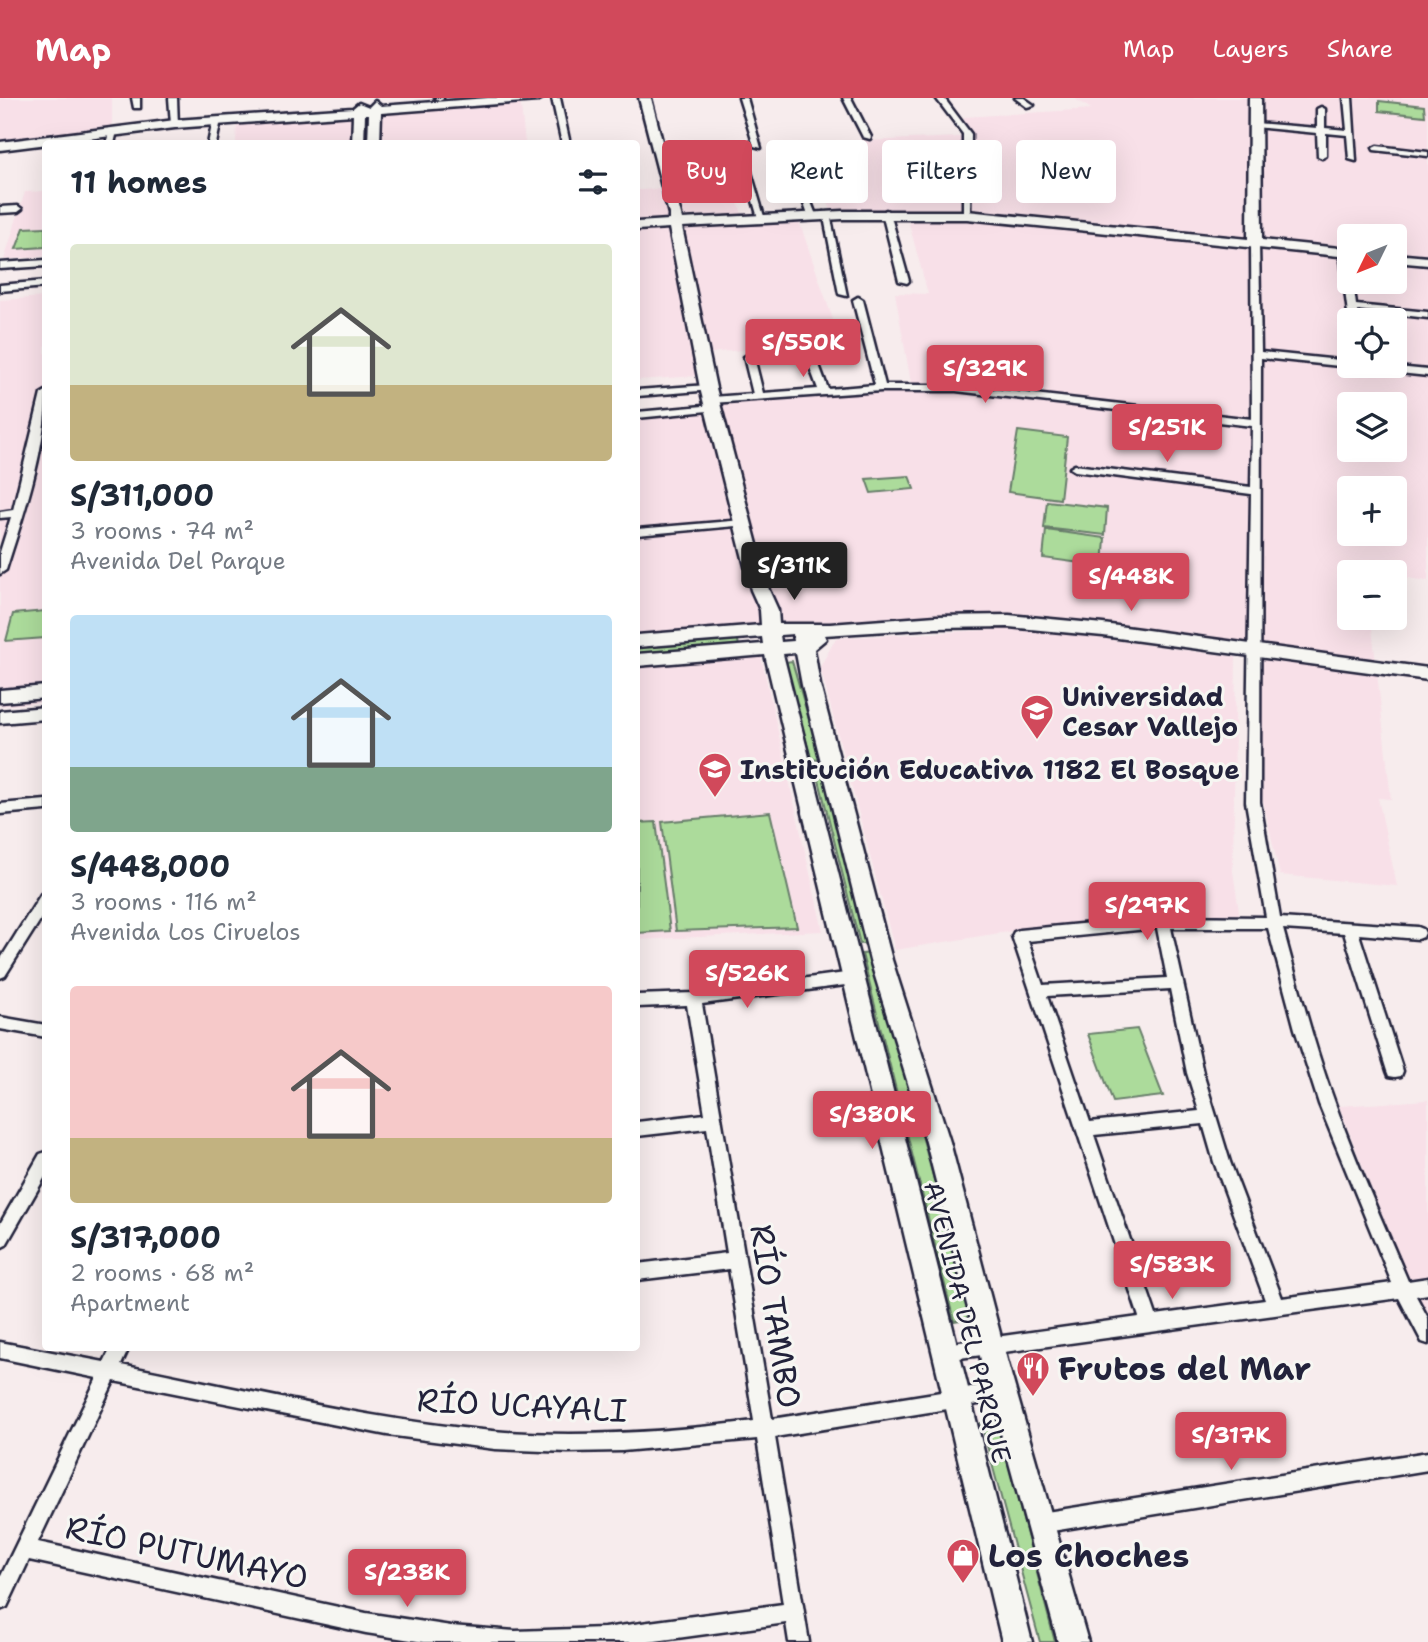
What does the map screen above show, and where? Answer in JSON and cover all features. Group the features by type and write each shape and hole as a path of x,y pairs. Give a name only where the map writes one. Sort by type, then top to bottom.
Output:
{"main road":[{"path":"375,108 441,98"},
{"path":"0,143 175,121 537,98"},
{"path":"645,98 676,214 675,235 711,399 760,590 769,610 771,639"},
{"path":"1255,98 1255,243"},
{"path":"374,140 375,108"},
{"path":"56,140 111,137 175,121 217,121 359,109"},
{"path":"358,140 359,109"},
{"path":"0,143 42,141"},
{"path":"640,226 827,214 967,215 1337,252"},
{"path":"1407,259 1428,261"},
{"path":"769,610 803,637"},
{"path":"640,641 771,639 803,637 830,630 936,622 1022,622 1086,628 1428,674"},
{"name":"AVENIDA DEL PARQUE","path":"803,637 811,685 881,960 938,1142 990,1346 1073,1642"},
{"path":"640,660 771,639"},
{"name":"AVENIDA DEL PARQUE","path":"771,639 1017,1642"},
{"path":"0,696 42,692"},
{"path":"0,717 42,713"},
{"path":"801,766 831,764"}],"street":[{"path":"173,98 175,121"},
{"path":"556,98 565,140"},
{"path":"743,98 758,146"},
{"path":"848,98 867,137"},
{"path":"940,98 967,134 967,215"},
{"path":"1018,98 1030,105"},
{"path":"1339,98 1348,98 1353,159"},
{"path":"1321,109 1322,156"},
{"path":"213,140 217,121"},
{"path":"1255,125 1351,134"},
{"path":"1377,148 1428,154"},
{"path":"752,186 762,218"},
{"path":"807,203 812,215"},
{"path":"0,210 18,209"},
{"path":"886,213 904,281"},
{"path":"827,214 844,294"},
{"path":"1255,243 1257,423 1253,802 1274,923 1327,1104 1403,1289 1428,1336"},
{"path":"0,266 42,263"},
{"path":"0,288 42,285"},
{"path":"1351,294 1352,307 1428,315"},
{"path":"858,300 881,387"},
{"path":"1256,354 1337,364"},
{"path":"811,357 824,392"},
{"path":"749,358 759,397"},
{"path":"1407,371 1428,373"},
{"path":"640,393 711,399 881,387 986,390 1257,423"},
{"path":"640,414 711,399"},
{"path":"0,569 18,513 42,419"},
{"path":"1075,468 1256,491"},
{"path":"0,515 18,513"},
{"path":"640,532 743,523"},
{"path":"0,809 42,805"},
{"path":"0,972 42,904"},
{"path":"1163,922 1195,1073 1276,1306"},
{"path":"1150,1324 1020,936 1163,922 1274,923 1418,933"},
{"path":"1350,928 1395,1071"},
{"path":"640,1002 695,999 853,978"},
{"path":"1037,992 1175,984"},
{"name":"RÍO TAMBO","path":"695,999 799,1642"},
{"path":"0,1023 42,1030"},
{"path":"1083,1129 1209,1117"},
{"path":"640,1129 714,1120"},
{"path":"0,1240 42,1166"},
{"path":"640,1272 737,1260"},
{"path":"945,1352 1428,1286"},
{"name":"RÍO UCAYALI","path":"0,1350 416,1432 490,1440 567,1443 615,1441 764,1428 1003,1391"},
{"path":"0,1600 119,1351"},
{"path":"1040,1523 1428,1461"},
{"name":"RÍO PUTUMAYO","path":"24,1549 366,1623 451,1636 514,1641 604,1640 794,1612"}],"shaded area":[{"path":"0,98 112,98 112,128 0,143"},
{"path":"463,98 520,98 525,140 236,140 237,123"},
{"path":"1074,98 1428,98 1428,581 1407,578 1407,560 1337,560 1337,630 1372,630 1391,799 1378,798 1397,886 1280,875 1262,797 1258,648 1069,624 830,625 788,637 640,650 640,417 709,411 718,396 911,383 895,293 928,294 907,216 833,217 828,203 868,203 868,141 882,140 882,203 1002,203 1002,140 885,140 962,137 964,117 1091,109"},
{"path":"662,189 662,203 738,203 742,213 798,218 841,343 718,352 709,354 714,375 640,380 640,190"},
{"path":"42,191 42,256 4,260 25,192"},
{"path":"42,297 42,702 0,706 0,300"},
{"name":"Universidad Cesar Vallejo","path":"1008,629 1083,636 1236,657 1233,871 1240,918 1147,915 1012,931 895,950 820,667 836,638"},
{"name":"Institución Educativa 1182 El Bosque","path":"761,656 823,931 640,940 640,668"},
{"path":"1428,1100 1428,1318 1405,1275 1339,1106"}],"green space":[{"path":"1379,101 1424,106 1425,116 1379,111"},
{"path":"42,227 42,247 16,249 24,228"},
{"path":"1018,431 1067,437 1060,499 1008,492"},
{"path":"909,476 914,489 871,493 866,479"},
{"path":"1047,501 1107,508 1105,535 1044,528"},
{"path":"1046,530 1105,538 1103,566 1043,558"},
{"path":"42,611 42,638 6,641 13,614"},
{"path":"737,635 739,646 640,654 640,644"},
{"path":"792,661 819,760 811,759 785,662"},
{"path":"817,772 824,772 870,943 860,944"},
{"path":"770,812 797,927 676,931 662,822"},
{"path":"656,822 670,931 640,933 640,823"},
{"path":"873,953 971,1318 954,1321 862,954"},
{"path":"1137,1029 1163,1096 1113,1102 1088,1034"},
{"path":"997,1420 1055,1642 1040,1642 981,1423"}],"place":[{"name":"Universidad Cesar Vallejo","path":"1037,741"},
{"name":"Institución Educativa 1182 El Bosque","path":"715,799"},
{"name":"Frutos del Mar","path":"1033,1398"},
{"name":"Los Choches","path":"963,1585"}]}
